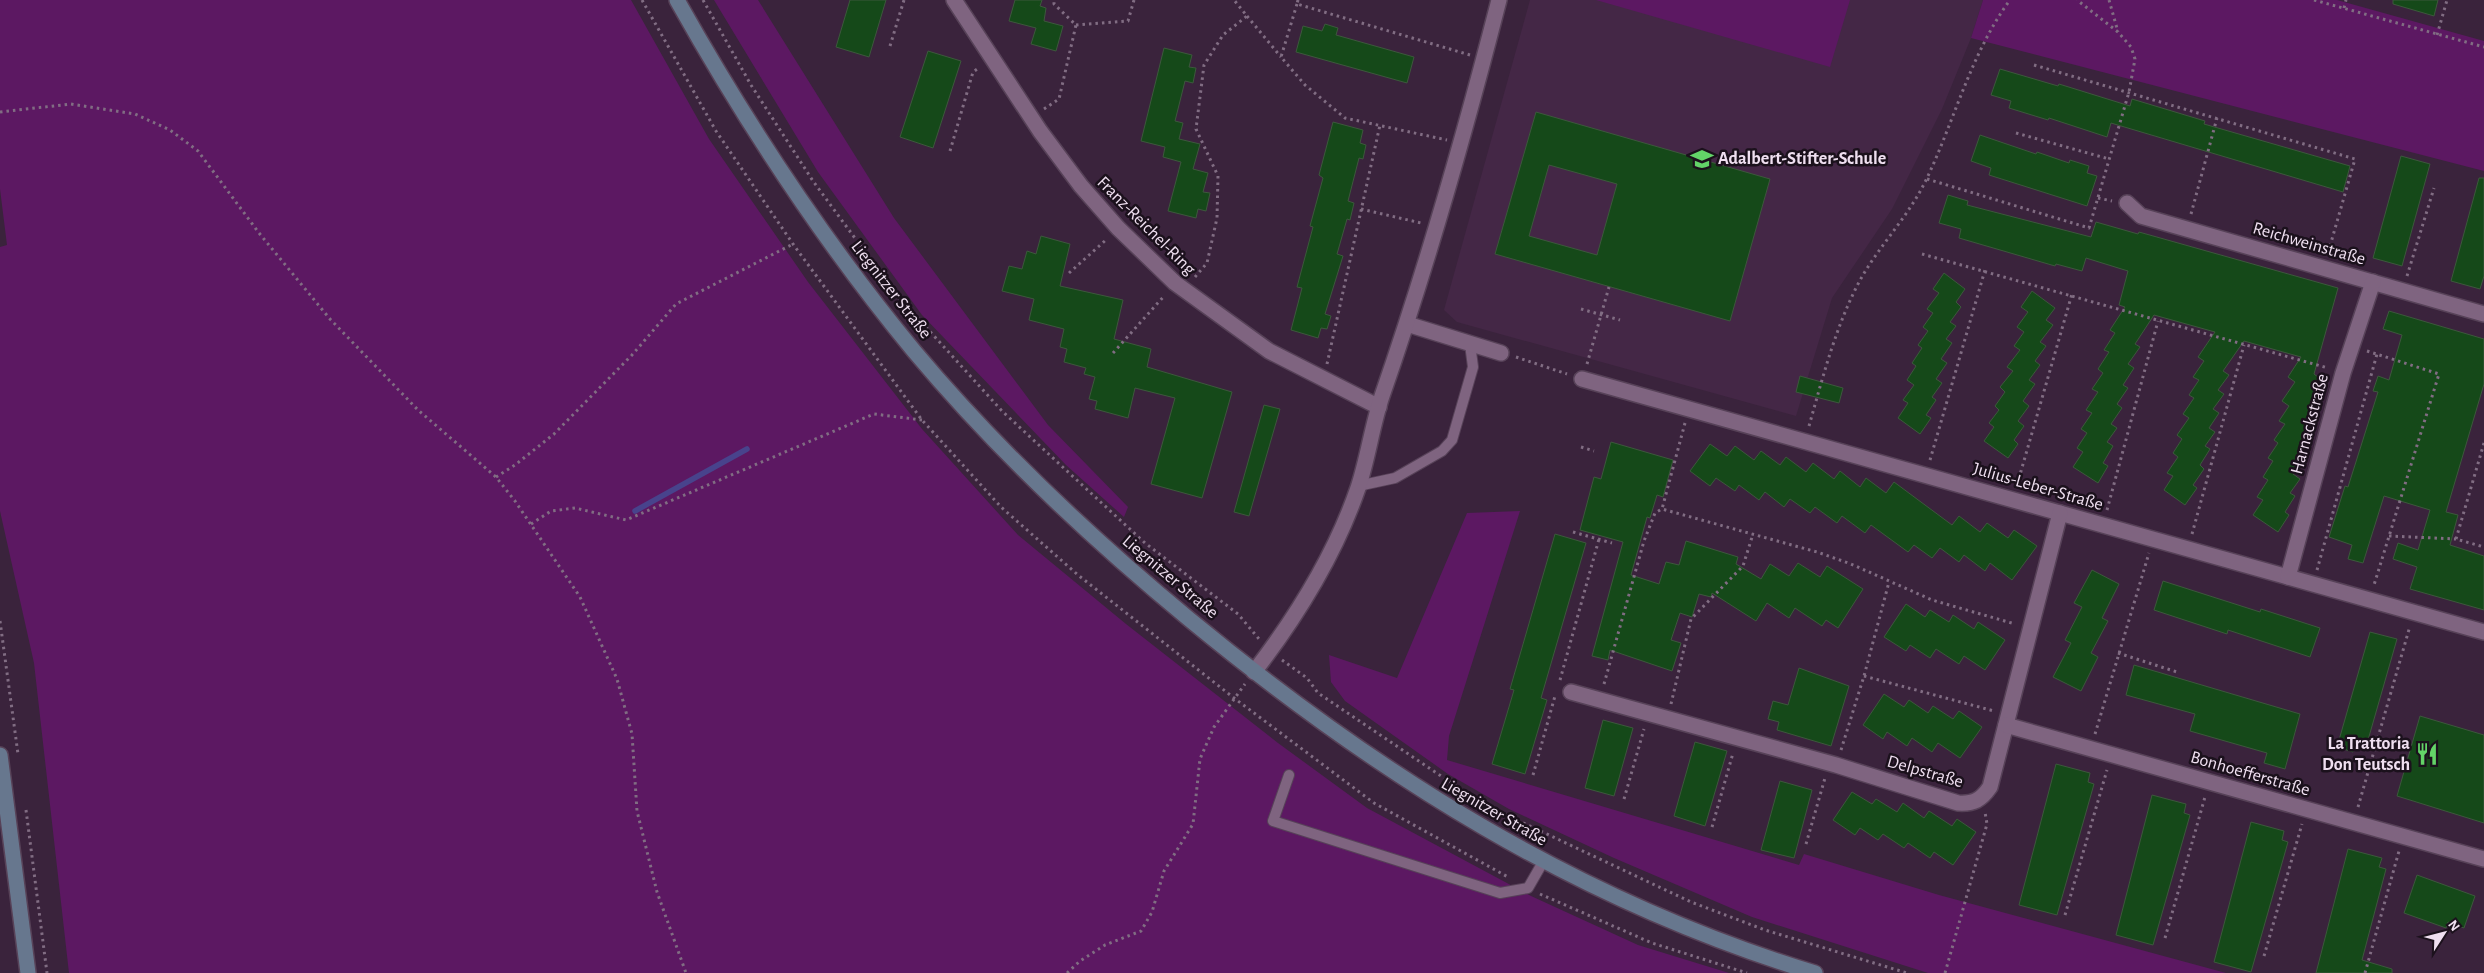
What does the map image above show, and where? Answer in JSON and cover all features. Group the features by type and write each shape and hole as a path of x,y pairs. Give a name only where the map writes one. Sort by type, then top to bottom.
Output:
{"main road":[{"name":"Liegnitzer Straße","path":"677,0 744,112 808,210 878,306 927,366 1013,459 1122,563 1254,672 1405,781 1543,862 1679,924 1815,973"},
{"path":"0,755 28,973"}],"street":[{"name":"Franz-Reichel-Ring","path":"954,0 1031,117 1081,186 1118,228 1180,287 1269,351 1379,407"},
{"path":"1254,672 1302,606 1343,528 1358,486 1379,407 1407,324 1436,227 1499,0"},
{"name":"Reichweinstraße","path":"2127,203 2141,216 2484,314"},
{"name":"Harnackstraße","path":"2288,577 2343,373 2373,282"},
{"path":"1407,324 1501,353"},
{"name":"Julius-Leber-Straße","path":"1582,378 2484,632"},
{"name":"Delpstraße","path":"1570,692 1833,764 1958,803 1972,804 1983,798 1990,787 2060,513"},
{"name":"Bonhoefferstraße","path":"2008,720 2091,749 2484,859"}],"lane":[{"path":"1358,486 1395,478 1442,451 1452,440 1473,367 1470,344"},
{"path":"1289,775 1273,821 1500,893 1528,888 1543,862"}],"path":[{"path":"703,0 751,85 813,181 896,294 1002,411 1145,543 1238,614 1270,652 1307,678 1318,692 1481,803 1691,902 1793,939 1906,973"},
{"path":"890,46 904,0"},
{"path":"1054,0 1054,4 1076,25 1128,21 1134,0"},
{"path":"1234,0 1305,85 1345,118 1460,142"},
{"path":"1805,441 1829,352 1856,289 1910,209 1927,179 1980,52 2010,0"},
{"path":"1927,179 2089,228 2129,92 2135,59 2132,47 2118,32 2077,0"},
{"path":"2109,0 2118,32"},
{"path":"2314,0 2484,47"},
{"path":"2344,8 2346,0"},
{"path":"2437,35 2447,0"},
{"path":"1282,57 1298,2 1484,59"},
{"path":"1113,353 1207,263 1216,218 1218,176 1196,130 1204,65 1223,35 1247,16"},
{"path":"1031,117 1059,99 1076,25"},
{"path":"950,151 974,72 992,58"},
{"path":"2034,66 2355,159 2323,268"},
{"path":"0,112 71,104 135,114 170,130 198,151 259,233 330,319 418,410 496,477 580,597 617,679 632,734 637,811 657,892 686,973"},
{"path":"2187,229 2217,118"},
{"path":"1324,379 1380,125"},
{"path":"2016,133 2109,159"},
{"path":"2403,291 2434,188"},
{"path":"1361,209 1436,227"},
{"path":"1069,273 1118,228"},
{"path":"496,477 516,465 554,434 632,355 676,304 793,244"},
{"path":"1922,254 2072,294 2158,321 2343,373"},
{"path":"1925,475 1985,270"},
{"path":"1501,353 1582,378 1609,287"},
{"path":"2013,500 2072,294"},
{"path":"1582,309 1620,320"},
{"path":"2103,525 2158,321"},
{"path":"2188,549 2244,345"},
{"path":"2352,345 2439,374 2370,600"},
{"path":"2313,584 2377,354"},
{"path":"1662,509 1689,409"},
{"path":"530,524 551,511 575,508 626,520 874,414 922,420"},
{"path":"2456,539 2484,443"},
{"path":"1581,447 1594,451"},
{"path":"1600,700 1644,541 1655,513 1662,509 1826,555 1932,600 2032,628"},
{"path":"1573,532 1612,543"},
{"path":"1668,719 1691,620 1743,566 1753,534"},
{"path":"2389,536 2456,539 2484,546"},
{"path":"1533,775 1599,539"},
{"path":"2091,749 2118,653 2154,539"},
{"path":"1806,844 1864,676 1890,582"},
{"path":"2354,822 2414,612"},
{"path":"2118,653 2177,672"},
{"path":"1864,676 2008,720"},
{"path":"1067,973 1080,961 1105,945 1141,931 1152,912 1164,871 1194,824 1195,790 1200,759 1214,727 1234,698"},
{"path":"1624,799 1648,714"},
{"path":"1712,827 1738,738"},
{"path":"2065,915 2111,754"},
{"path":"2165,938 2210,782"},
{"path":"1945,973 1987,824 1983,798"},
{"path":"2264,956 2306,809"},
{"path":"2365,973 2404,836"}],"shaded area":[{"path":"0,0 631,0 709,139 808,282 922,429 1018,535 1126,624 1278,743 1367,808 1531,896 1638,945 1729,973 69,973 34,663 0,511 0,247 7,245 0,189"},
{"path":"714,0 758,0 894,218 1048,425 1128,507 1124,517 1066,465 922,315 818,172"},
{"name":"Adalbert-Stifter-Schule","path":"1530,0 1983,0 1971,38 1942,109 1892,209 1832,298 1796,416 1457,322 1444,310"},
{"path":"1596,0 1850,0 1830,67"},
{"path":"1983,0 2337,0 2484,41 2484,171 1971,38"},
{"path":"1520,511 1449,736 1447,760 1799,865 1804,854 1939,895 2226,973 1928,973 1752,917 1614,858 1509,809 1448,774 1345,701 1331,682 1329,655 1397,678 1467,513"}],"building":[{"path":"850,0 886,0 869,57 836,47"},
{"path":"1015,0 1042,0 1040,6 1046,8 1044,21 1063,26 1056,51 1031,44 1036,28 1009,21"},
{"path":"2393,0 2438,0 2434,16 2393,4"},
{"path":"1325,24 1338,28 1336,35 1414,57 1407,83 1296,52 1303,26 1322,31"},
{"path":"1164,48 1192,55 1189,67 1196,68 1193,83 1185,81 1175,121 1183,123 1179,139 1200,144 1193,169 1208,173 1203,192 1210,193 1206,211 1198,209 1196,218 1168,211 1181,162 1163,157 1165,147 1141,141"},
{"path":"928,51 961,61 933,148 900,137"},
{"path":"2000,69 2058,86 2059,84 2130,106 2132,99 2205,121 2204,124 2350,166 2343,192 2111,123 2107,137 2049,118 2048,120 2009,108 2011,101 1991,95"},
{"path":"1536,112 1770,179 1730,321 1495,254","holes":["1549,165 1617,184 1597,255 1529,236"]},
{"path":"1333,122 1363,130 1360,143 1366,145 1363,159 1359,158 1348,201 1354,203 1350,220 1347,219 1337,254 1343,256 1325,314 1331,316 1327,329 1321,328 1318,338 1291,330 1302,288 1297,287 1313,227 1310,226 1323,178 1319,175"},
{"path":"1980,135 2036,154 2037,152 2069,163 2070,160 2089,166 2087,173 2097,176 2087,206 1989,175 1991,168 1971,161"},
{"path":"2401,156 2430,164 2402,266 2373,258"},
{"path":"2479,178 2484,178 2484,276 2480,289 2451,281"},
{"path":"1948,195 1968,201 1967,205 2091,237 2096,222 2138,234 2139,232 2338,288 2314,374 2323,381 2314,395 2320,399 2309,415 2315,418 2304,435 2310,439 2300,455 2304,458 2293,474 2300,479 2290,493 2295,496 2285,512 2289,515 2278,532 2253,515 2263,500 2257,497 2268,480 2263,477 2273,461 2268,458 2278,443 2274,440 2285,424 2279,421 2289,406 2282,401 2295,382 2288,377 2301,357 2244,341 2223,371 2229,375 2218,390 2224,394 2213,409 2219,413 2209,428 2215,432 2205,446 2210,449 2200,465 2204,469 2193,485 2197,488 2185,505 2164,490 2173,476 2167,473 2178,457 2173,453 2182,439 2177,435 2189,418 2183,414 2194,398 2189,395 2199,380 2193,377 2204,361 2198,357 2215,332 2154,315 2135,344 2140,347 2128,364 2134,368 2123,385 2128,388 2117,404 2122,408 2111,424 2117,428 2107,442 2113,446 2103,463 2108,466 2098,483 2073,467 2083,452 2077,448 2087,433 2081,429 2092,413 2086,410 2098,392 2092,389 2103,373 2098,369 2109,352 2104,350 2115,333 2110,330 2125,307 2119,305 2128,271 2086,258 2082,271 2056,264 2055,266 1959,238 1961,229 1939,223"},
{"path":"1041,236 1070,244 1060,286 1123,300 1114,339 1151,349 1147,367 1232,392 1202,498 1151,484 1175,398 1135,388 1128,418 1095,409 1097,401 1089,399 1095,377 1084,374 1086,368 1064,362 1067,349 1060,347 1064,329 1029,320 1034,299 1002,291 1009,266 1022,269 1027,251 1036,254"},
{"path":"1944,273 1965,289 1956,302 1961,307 1950,322 1956,326 1946,339 1952,343 1941,359 1947,363 1936,379 1942,383 1932,397 1936,400 1926,415 1931,418 1920,434 1898,418 1908,403 1903,400 1914,385 1907,380 1916,366 1912,363 1922,348 1918,345 1928,331 1923,327 1933,313 1927,309 1939,293 1933,289"},
{"path":"2032,291 2055,308 2046,320 2053,325 2040,342 2046,346 2035,361 2040,365 2029,380 2035,384 2023,401 2029,406 2018,421 2024,426 2014,440 2018,444 2008,458 1984,441 1994,427 1989,423 1999,410 1995,406 2005,392 2000,387 2013,371 2007,367 2020,350 2014,346 2024,332 2017,327 2028,312 2021,307"},
{"path":"2389,311 2484,339 2484,384 2446,512 2458,515 2450,545 2484,556 2484,610 2410,589 2417,567 2393,559 2398,543 2418,550 2430,510 2384,496 2363,563 2348,559 2352,545 2329,537 2345,486 2348,487 2378,392 2373,391 2378,376 2389,380 2402,335 2383,329"},
{"path":"1800,376 1843,388 1839,403 1796,392"},
{"path":"1264,405 1280,409 1249,516 1234,512"},
{"path":"1611,442 1673,460 1663,497 1657,495 1650,518 1647,517 1631,575 1659,584 1666,562 1679,565 1686,541 1738,557 1736,564 1761,579 1770,564 1789,576 1798,563 1820,577 1827,566 1863,589 1838,628 1826,620 1822,626 1795,608 1789,618 1767,603 1756,621 1712,593 1711,597 1699,594 1692,617 1680,613 1671,640 1681,643 1672,671 1610,650 1608,660 1592,656 1623,542 1580,530 1594,477 1601,479"},
{"path":"1710,444 1727,456 1735,446 1754,460 1761,451 1780,465 1786,457 1806,472 1813,463 1834,479 1840,471 1860,487 1866,478 1886,493 1894,482 1952,525 1959,516 1980,532 1987,523 2008,538 2014,530 2037,546 2012,580 1990,563 1985,571 1964,555 1959,562 1940,548 1932,558 1914,545 1908,552 1871,525 1865,533 1842,516 1837,523 1815,507 1810,513 1790,499 1784,507 1765,492 1759,500 1739,485 1735,491 1716,478 1710,486 1690,471"},
{"path":"1555,534 1586,543 1541,698 1547,700 1525,774 1492,764 1514,690 1510,689"},
{"path":"2092,570 2119,584 2102,618 2108,621 2091,653 2098,657 2081,691 2053,677 2071,643 2065,640 2082,607 2074,603"},
{"path":"2163,581 2260,612 2261,609 2320,628 2310,657 2228,630 2227,634 2154,610"},
{"path":"1906,604 1925,617 1930,610 1949,622 1953,615 1974,629 1978,622 2005,640 1985,670 1964,656 1959,664 1936,649 1930,658 1910,645 1906,651 1884,637"},
{"path":"2370,632 2397,639 2366,747 2355,743 2353,752 2337,747"},
{"path":"2134,665 2300,714 2285,769 2264,763 2267,753 2190,731 2195,714 2126,695"},
{"path":"1799,668 1849,686 1831,746 1777,730 1779,722 1768,719 1773,701 1788,705"},
{"path":"1884,694 1904,707 1909,700 1928,713 1933,706 1953,719 1959,711 1982,727 1960,758 1938,743 1932,752 1912,738 1907,746 1887,732 1883,739 1863,725"},
{"path":"2420,716 2484,735 2484,823 2397,796"},
{"path":"1603,720 1633,728 1614,796 1585,788"},
{"path":"1695,742 1727,751 1705,826 1674,816"},
{"path":"2056,764 2090,773 2088,782 2094,784 2057,915 2019,905"},
{"path":"1780,781 1812,790 1794,858 1761,850"},
{"path":"1852,792 1872,804 1876,799 1897,812 1903,803 1924,818 1929,811 1952,826 1957,819 1976,832 1953,865 1934,852 1930,858 1908,843 1904,848 1883,834 1878,840 1860,828 1855,835 1833,820"},
{"path":"2152,795 2186,804 2184,813 2190,815 2153,945 2116,935"},
{"path":"2251,822 2284,831 2282,840 2288,842 2251,972 2214,962"},
{"path":"2348,849 2382,858 2379,867 2386,869 2362,960 2392,969 2392,973 2316,973"},
{"path":"2417,875 2475,896 2464,928 2448,922 2446,928 2404,913"}],"waterway":[{"path":"635,511 747,449"}],"place":[{"name":"Adalbert-Stifter-Schule","path":"1702,159"},
{"name":"La Trattoria Don Teutsch","path":"2427,754"}]}
